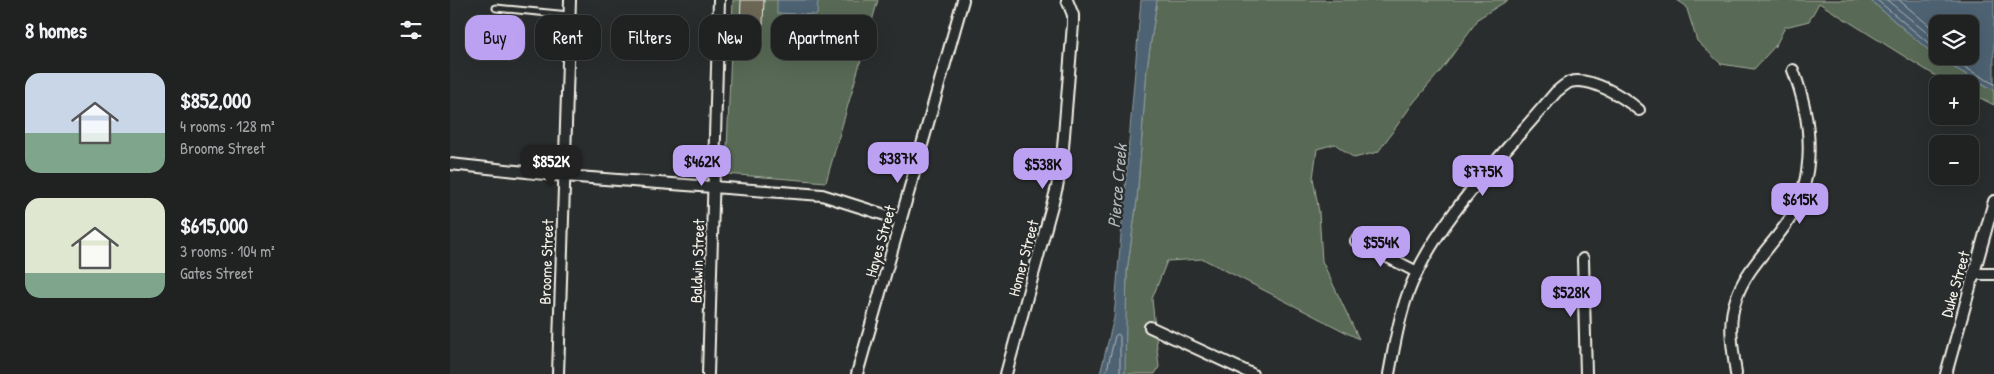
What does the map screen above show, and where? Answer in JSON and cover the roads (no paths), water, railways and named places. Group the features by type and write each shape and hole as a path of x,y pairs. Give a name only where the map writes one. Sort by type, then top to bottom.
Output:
{"street":[{"name":"Broome Street","path":"569,15 570,0"},
{"name":"Baldwin Street","path":"708,374 719,0"},
{"name":"Hayes Street","path":"857,374 963,0"},
{"name":"Homer Street","path":"1006,374 1046,230 1062,160 1073,24 1073,15 1067,0"},
{"name":"Broome Street","path":"558,374 568,60"},
{"path":"1736,374 1730,333 1736,298 1744,280 1788,222 1797,203 1807,170 1809,134 1806,112 1793,70"},
{"path":"1389,374 1402,314 1417,272 1434,242 1464,199 1556,92 1569,82 1589,83 1616,93 1639,110"},
{"path":"450,164 564,176 831,196 901,220"},
{"name":"Duke Street","path":"1946,374 1994,202"},
{"path":"1356,241 1417,272"},
{"path":"1583,259 1586,374"},
{"path":"1973,274 1994,274"},
{"path":"1150,327 1252,374"}],"lane":[{"path":"496,8 569,15"}],"water":[{"path":"777,0 818,0 817,15 777,13"},
{"path":"1141,0 1157,0 1147,68 1137,200 1127,271 1125,373 1100,374 1114,318"},
{"path":"1870,0 1994,0 1994,90 1979,82 1979,75 1967,75 1950,65 1979,65 1979,15 1929,15 1929,50"}],"water label":[{"name":"Pierce Creek","path":"1117,186"}]}
